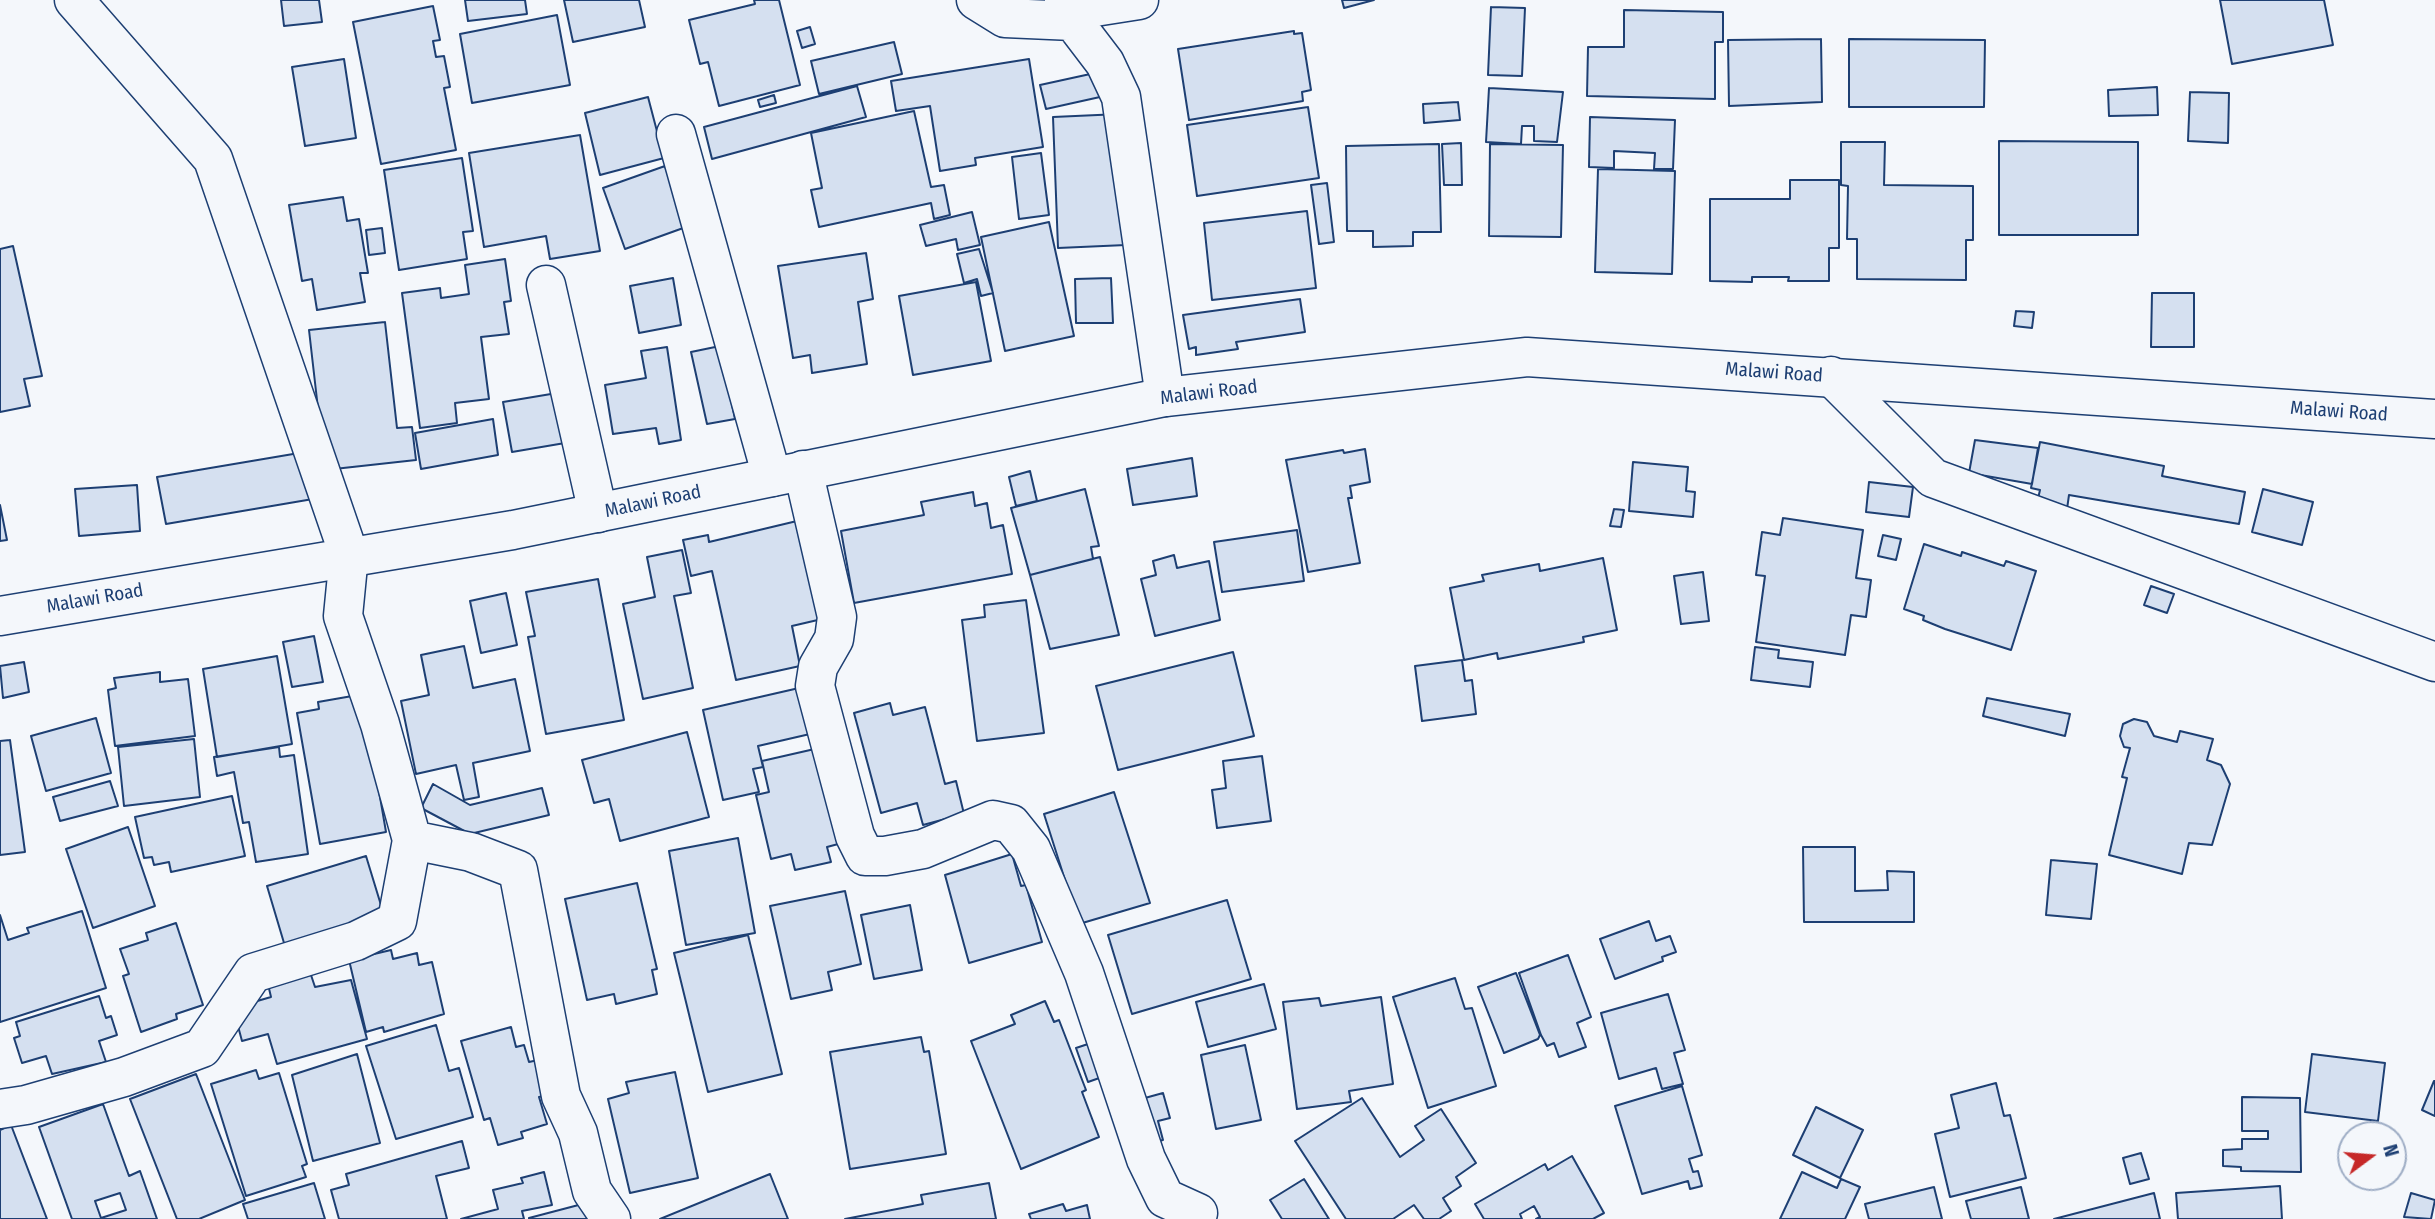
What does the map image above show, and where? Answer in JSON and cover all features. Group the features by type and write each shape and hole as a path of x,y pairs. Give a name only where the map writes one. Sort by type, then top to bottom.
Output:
{"street":[{"path":"0,1109 124,1077 202,1048 253,973 356,941 397,921 412,840 380,724 343,616 349,555 214,159 74,0"},
{"path":"975,0 1005,18 1139,0"},
{"path":"1069,11 1105,63 1121,97 1165,397"},
{"path":"676,134 787,474 837,617 834,639 818,667 815,686 855,836 865,856 885,856 923,849 993,820 1011,824 1031,849 1084,973 1146,1159 1165,1198 1198,1213"},
{"path":"546,285 598,513"},
{"name":"Malawi Road","path":"0,616 349,555 513,530 1165,397 1527,357 2435,419"},
{"path":"1831,376 1933,478 2435,662"},
{"path":"412,840 471,852 518,870 561,1096 578,1133 592,1191 611,1219"}],"building":[{"path":"281,0 319,0 322,22 284,26"},
{"path":"465,0 525,0 527,14 468,21"},
{"path":"564,0 639,0 645,27 573,42"},
{"path":"754,0 779,0 800,85 719,106 708,62 700,64 689,20 755,4"},
{"path":"1342,0 1374,0 1344,8"},
{"path":"2220,0 2324,0 2333,45 2232,64"},
{"path":"433,6 440,40 433,41 436,57 444,56 450,87 444,88 456,150 381,164 353,22"},
{"path":"1491,7 1525,8 1522,76 1488,75"},
{"path":"1624,10 1723,12 1723,42 1715,42 1715,99 1587,96 1588,47 1624,47"},
{"path":"557,15 570,85 472,103 460,34"},
{"path":"810,27 815,44 802,48 797,31"},
{"path":"1294,31 1294,34 1302,33 1311,90 1302,92 1303,101 1189,120 1178,49"},
{"path":"1821,39 1822,102 1729,106 1728,40"},
{"path":"1849,39 1985,40 1984,107 1849,107"},
{"path":"894,42 902,74 819,94 811,61"},
{"path":"344,59 356,138 305,146 292,67"},
{"path":"1029,59 1043,147 975,158 976,165 940,171 930,106 896,111 891,81"},
{"path":"1104,71 1109,95 1046,109 1040,85"},
{"path":"857,86 866,117 712,159 704,127"},
{"path":"2157,87 2158,115 2109,116 2108,90"},
{"path":"1489,88 1563,92 1557,142 1534,141 1534,126 1522,126 1521,144 1486,142"},
{"path":"2190,92 2229,93 2228,143 2188,141"},
{"path":"774,95 776,103 760,107 758,100"},
{"path":"648,97 664,158 600,175 585,113"},
{"path":"1458,102 1460,120 1424,123 1423,104"},
{"path":"1308,107 1319,178 1197,196 1187,125"},
{"path":"914,111 931,187 944,185 950,215 934,219 931,203 819,227 811,190 822,188 811,133"},
{"path":"1120,114 1126,245 1058,248 1053,117"},
{"path":"1590,117 1675,120 1673,169 1654,169 1655,153 1614,151 1614,168 1589,167"},
{"path":"580,135 600,251 550,259 546,236 484,247 469,153"},
{"path":"1999,141 2138,142 2138,235 1999,235"},
{"path":"1841,142 1885,142 1884,185 1973,186 1973,240 1966,240 1966,280 1857,279 1857,239 1847,239 1848,186 1841,185"},
{"path":"1461,143 1462,185 1444,185 1442,144"},
{"path":"1439,144 1441,232 1413,232 1413,246 1373,247 1373,231 1347,231 1346,146"},
{"path":"1490,144 1563,145 1561,237 1489,236"},
{"path":"1041,153 1049,215 1019,219 1012,157"},
{"path":"462,158 473,231 463,232 467,259 399,270 384,170"},
{"path":"665,166 686,227 625,249 603,188"},
{"path":"1598,169 1675,171 1672,274 1595,272"},
{"path":"1790,180 1839,180 1839,248 1829,248 1829,281 1788,281 1789,277 1752,277 1752,282 1710,281 1710,199 1790,199"},
{"path":"1327,183 1334,242 1319,244 1311,185"},
{"path":"343,197 347,221 359,219 368,273 360,273 365,302 317,310 312,279 302,281 289,205"},
{"path":"1307,211 1316,288 1212,300 1204,223"},
{"path":"972,212 980,245 958,250 956,239 926,246 920,225"},
{"path":"1049,222 1074,336 1005,351 981,237"},
{"path":"382,228 385,253 369,255 366,230"},
{"path":"13,246 42,376 24,379 30,406 0,412 0,249"},
{"path":"979,249 993,293 981,296 977,279 964,283 957,254"},
{"path":"866,253 873,299 858,302 867,364 812,373 810,355 793,358 778,266"},
{"path":"505,259 511,301 504,302 509,334 481,337 489,399 455,403 457,423 420,428 402,293 440,288 441,298 469,294 465,265"},
{"path":"673,278 681,325 639,333 630,286"},
{"path":"1111,278 1113,323 1076,323 1075,279"},
{"path":"976,282 991,361 913,375 899,296"},
{"path":"2152,293 2194,293 2194,347 2151,347"},
{"path":"1300,299 1305,332 1236,342 1238,349 1196,355 1196,347 1189,349 1183,315"},
{"path":"2016,311 2034,312 2032,328 2014,326"},
{"path":"385,322 397,428 412,427 416,460 325,470 309,330"},
{"path":"720,346 735,419 707,424 691,352"},
{"path":"667,347 681,440 659,444 656,428 613,434 605,385 646,378 641,351"},
{"path":"557,393 565,443 512,452 503,402"},
{"path":"493,419 498,455 421,469 415,433"},
{"path":"1975,440 2038,448 2032,484 1969,473"},
{"path":"2040,442 2164,466 2162,476 2245,492 2239,524 2069,495 2067,509 2037,503 2040,490 2031,488"},
{"path":"1365,449 1370,482 1350,486 1352,498 1348,498 1360,563 1308,572 1286,460"},
{"path":"305,452 313,499 166,524 157,477"},
{"path":"1192,458 1197,496 1133,505 1127,469"},
{"path":"1633,462 1688,467 1686,491 1695,492 1693,517 1629,511"},
{"path":"1030,471 1037,501 1016,506 1009,477"},
{"path":"1869,482 1913,487 1909,517 1866,512"},
{"path":"137,485 140,531 79,536 75,489"},
{"path":"1085,489 1099,546 1091,547 1093,559 1030,575 1011,508"},
{"path":"2263,489 2313,502 2302,545 2252,532"},
{"path":"973,492 975,506 987,503 991,528 1003,525 1012,574 854,603 841,531 924,515 921,502"},
{"path":"0,505 7,540 0,541"},
{"path":"1614,509 1624,510 1621,527 1610,526"},
{"path":"1783,518 1863,530 1856,578 1871,580 1866,617 1851,615 1845,655 1756,642 1765,576 1756,575 1762,532 1780,535"},
{"path":"797,521 822,619 792,626 800,666 736,680 712,571 691,576 683,540 708,535 709,542"},
{"path":"1297,530 1304,581 1222,592 1214,542"},
{"path":"1883,535 1901,539 1896,560 1878,556"},
{"path":"1924,544 1961,556 1962,552 2004,566 2006,561 2036,571 2011,650 1945,629 1923,620 1924,616 1904,609"},
{"path":"682,550 691,593 674,596 693,688 643,699 623,604 655,597 647,557"},
{"path":"1174,555 1177,568 1209,561 1220,620 1155,636 1141,579 1156,575 1153,561"},
{"path":"1100,557 1119,635 1050,649 1030,575"},
{"path":"1603,558 1617,630 1583,637 1584,642 1498,659 1497,653 1464,660 1450,588 1484,581 1482,575 1539,564 1540,571"},
{"path":"1703,572 1709,621 1681,624 1674,576"},
{"path":"598,579 624,720 546,734 528,637 535,636 526,592"},
{"path":"2151,586 2174,594 2167,613 2144,605"},
{"path":"506,593 517,645 481,653 470,601"},
{"path":"1026,600 1044,733 977,741 962,620 985,617 984,605"},
{"path":"314,636 323,682 292,687 283,642"},
{"path":"464,646 473,688 515,679 530,751 473,763 479,797 464,800 456,765 416,774 401,701 429,695 421,655"},
{"path":"1755,647 1779,650 1778,658 1813,662 1810,687 1751,680"},
{"path":"1233,652 1254,736 1118,770 1096,686"},
{"path":"277,656 292,744 217,757 203,669"},
{"path":"1462,660 1465,681 1472,680 1476,714 1422,721 1415,666"},
{"path":"24,662 29,692 3,698 0,666"},
{"path":"160,672 160,682 188,679 195,736 115,746 108,690 116,688 114,678"},
{"path":"799,688 810,734 758,746 763,767 753,769 759,792 723,800 703,710"},
{"path":"358,695 364,703 386,832 320,844 297,713 319,709 318,702"},
{"path":"1987,698 2070,714 2065,736 1983,716"},
{"path":"890,703 893,715 925,707 945,784 956,781 964,814 923,825 917,803 881,813 854,713"},
{"path":"96,718 111,773 46,791 31,736"},
{"path":"2134,719 2147,722 2154,736 2177,742 2180,731 2213,739 2207,760 2221,765 2230,784 2212,845 2189,843 2182,874 2109,855 2127,778 2122,777 2130,748 2124,747 2120,736 2123,724"},
{"path":"687,732 709,817 620,841 609,799 594,803 582,760"},
{"path":"194,739 200,797 124,806 118,747"},
{"path":"10,740 25,852 0,855 0,741"},
{"path":"279,747 280,757 294,755 308,854 256,862 249,822 243,823 234,772 217,776 214,757"},
{"path":"819,748 842,843 827,847 831,862 795,870 791,854 771,859 756,795 769,792 762,761"},
{"path":"1262,756 1271,821 1217,828 1212,790 1226,788 1223,761"},
{"path":"110,781 118,806 60,821 53,797"},
{"path":"433,784 470,805 542,788 549,815 470,834 421,808"},
{"path":"1114,792 1150,903 1079,924 1044,814"},
{"path":"232,796 245,856 171,872 169,862 154,865 152,857 144,858 135,817"},
{"path":"128,827 155,906 93,928 66,849"},
{"path":"738,838 755,933 686,945 669,851"},
{"path":"1803,847 1855,847 1855,891 1888,890 1887,871 1914,872 1914,922 1804,922"},
{"path":"1012,854 1021,886 1026,885 1042,942 969,963 945,875"},
{"path":"366,856 384,915 287,953 267,886"},
{"path":"2051,860 2097,864 2091,919 2046,915"},
{"path":"637,883 657,969 652,970 657,994 616,1004 614,994 587,1000 565,899"},
{"path":"845,891 861,964 828,972 832,990 791,999 770,906"},
{"path":"1227,900 1251,979 1132,1014 1108,935"},
{"path":"910,905 922,970 874,979 861,915"},
{"path":"82,911 106,988 0,1022 0,915 8,940 29,933 27,928"},
{"path":"1649,921 1656,941 1670,936 1676,952 1662,957 1663,961 1615,979 1600,939"},
{"path":"176,923 203,1005 176,1014 177,1019 141,1032 123,976 129,974 120,949 148,940 146,933"},
{"path":"748,935 782,1074 708,1092 674,953"},
{"path":"391,950 393,959 417,953 419,965 432,962 444,1014 384,1032 383,1027 366,1032 349,960"},
{"path":"1568,955 1591,1017 1577,1023 1586,1047 1559,1057 1554,1043 1547,1046 1541,1035 1519,973"},
{"path":"309,969 315,987 351,980 367,1039 277,1064 268,1034 242,1041 235,1015 247,1004 271,997 267,980"},
{"path":"1516,973 1540,1035 1538,1039 1504,1053 1478,987"},
{"path":"1455,978 1465,1009 1472,1008 1496,1086 1428,1108 1393,997"},
{"path":"1264,984 1276,1029 1208,1047 1196,1002"},
{"path":"1668,994 1685,1050 1674,1053 1683,1084 1662,1089 1656,1068 1619,1079 1601,1013"},
{"path":"99,996 106,1018 111,1016 117,1035 99,1041 106,1062 52,1074 46,1056 22,1063 14,1038 20,1036 16,1022"},
{"path":"1381,997 1393,1084 1349,1091 1351,1102 1297,1109 1283,1002 1319,998 1321,1006"},
{"path":"1045,1001 1054,1022 1059,1020 1086,1090 1082,1092 1099,1137 1021,1169 971,1041 1015,1024 1011,1015"},
{"path":"436,1025 449,1071 459,1068 473,1117 396,1139 366,1046"},
{"path":"511,1027 516,1047 524,1045 529,1062 538,1060 548,1095 539,1097 547,1124 521,1132 523,1138 498,1145 490,1118 484,1120 461,1041"},
{"path":"921,1037 924,1052 929,1051 946,1154 850,1169 830,1052"},
{"path":"1094,1042 1105,1076 1088,1082 1076,1048"},
{"path":"1245,1045 1261,1120 1216,1129 1201,1055"},
{"path":"357,1054 380,1143 313,1161 292,1075"},
{"path":"2312,1054 2385,1063 2378,1121 2305,1112"},
{"path":"256,1070 259,1079 279,1073 307,1164 302,1166 306,1177 246,1196 211,1084"},
{"path":"675,1072 698,1178 630,1193 608,1099 629,1093 626,1082"},
{"path":"196,1074 245,1200 199,1219 177,1219 130,1099"},
{"path":"2435,1081 2435,1116 2422,1110"},
{"path":"1996,1083 2004,1116 2010,1115 2026,1178 1950,1197 1935,1134 1959,1128 1951,1095"},
{"path":"1682,1086 1702,1155 1689,1159 1693,1172 1698,1171 1702,1186 1690,1189 1688,1181 1642,1194 1615,1106"},
{"path":"1163,1093 1170,1118 1158,1121 1163,1140 1150,1143 1134,1101"},
{"path":"2242,1097 2300,1098 2301,1172 2241,1171 2241,1167 2223,1166 2223,1150 2242,1149 2242,1139 2268,1139 2268,1131 2242,1131"},
{"path":"1362,1098 1400,1157 1424,1140 1415,1126 1441,1109 1476,1163 1456,1177 1461,1186 1443,1198 1451,1211 1439,1219 1424,1219 1414,1205 1393,1219 1346,1219 1295,1141"},
{"path":"103,1104 129,1176 140,1171 157,1219 72,1219 39,1127","holes":["120,1193 126,1210 101,1218 95,1201"]},
{"path":"1816,1107 1863,1130 1840,1178 1793,1155"},
{"path":"11,1125 47,1219 0,1219 0,1130"},
{"path":"462,1141 469,1168 436,1176 447,1219 339,1219 331,1190 349,1185 346,1174"},
{"path":"2141,1153 2149,1179 2130,1184 2123,1158"},
{"path":"1572,1156 1604,1213 1593,1219 1536,1219 1540,1217 1534,1206 1520,1214 1522,1219 1484,1219 1475,1204 1545,1164 1548,1170"},
{"path":"544,1172 552,1205 522,1211 524,1219 461,1219 498,1209 493,1190 523,1183 521,1178"},
{"path":"1802,1172 1837,1188 1841,1179 1860,1187 1845,1219 1780,1219"},
{"path":"770,1174 788,1219 660,1219"},
{"path":"1304,1179 1329,1219 1282,1219 1270,1200"},
{"path":"314,1183 325,1219 248,1219 243,1204"},
{"path":"989,1183 996,1219 845,1219 923,1204 921,1195"},
{"path":"2280,1186 2282,1219 2178,1219 2176,1193"},
{"path":"1934,1187 1942,1219 1869,1219 1865,1204"},
{"path":"2021,1187 2029,1219 1971,1219 1966,1201"},
{"path":"2154,1193 2160,1219 2054,1219"},
{"path":"2411,1193 2435,1200 2431,1219 2404,1217"},
{"path":"590,1202 595,1219 529,1219 529,1218"},
{"path":"1063,1204 1066,1211 1087,1205 1090,1219 1031,1219 1029,1214"}]}
